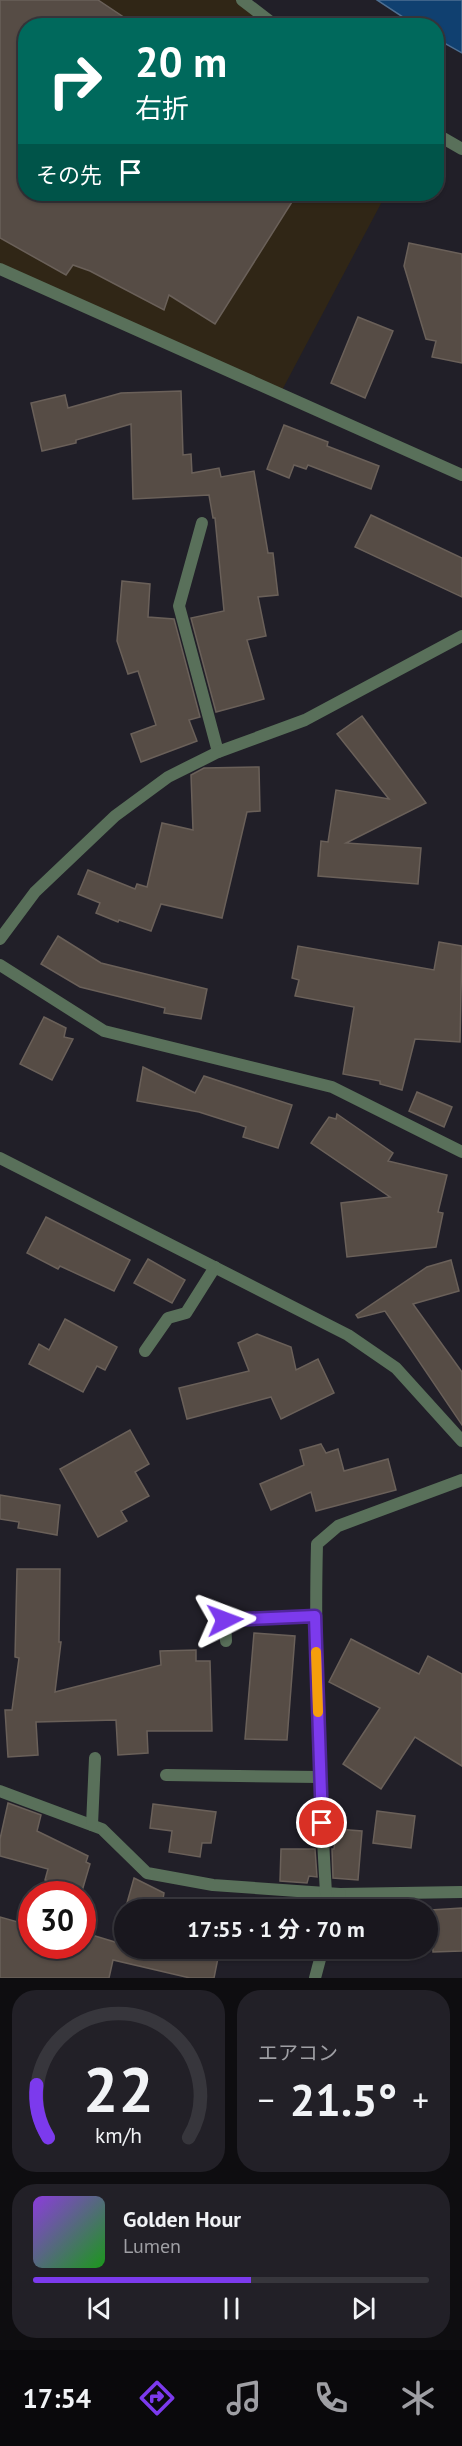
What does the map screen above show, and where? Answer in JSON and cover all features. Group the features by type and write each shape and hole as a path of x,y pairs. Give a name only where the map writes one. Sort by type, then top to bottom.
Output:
{"street":[{"path":"242,0 266,18"},
{"path":"444,139 462,149"},
{"path":"0,269 462,475"},
{"path":"202,524 180,606 218,752"},
{"path":"0,939 35,892 115,816 168,777 218,752 306,720 462,636"},
{"path":"0,965 104,1031 332,1087 462,1152"},
{"path":"0,1158 348,1335 396,1368 462,1441"},
{"path":"145,1351 168,1318 186,1313 215,1267"},
{"path":"326,1893 319,1777 315,1616 317,1544 338,1526 462,1480"},
{"path":"226,1641 225,1620 315,1616"},
{"path":"92,1825 95,1758"},
{"path":"166,1775 319,1777"},
{"path":"0,1791 102,1829 147,1873 213,1885 340,1894 462,1892"},
{"path":"338,1899 340,1894"},
{"path":"315,1978 320,1959"}],"shaded area":[{"path":"0,0 239,0 261,18 18,18 18,201 382,201 280,394 0,265"}],"water":[{"path":"377,0 462,0 462,53 444,43 444,18 404,18"}],"building":[{"path":"0,0 98,0 125,18 18,18 18,201 293,201 215,324 169,295 164,310 90,271 73,265 66,275 0,238"},
{"path":"409,243 462,254 462,363 432,357 436,341 426,339 404,266"},
{"path":"358,317 393,331 365,398 331,383"},
{"path":"181,391 183,455 191,454 192,473 219,468 221,477 254,471 268,553 273,553 278,595 258,597 266,636 247,640 264,699 216,712 191,618 224,611 215,518 213,518 209,495 133,499 131,424 76,440 76,443 42,451 31,403 65,395 68,408 121,393"},
{"path":"284,425 328,442 327,446 379,466 371,489 308,465 306,469 294,465 289,478 267,469"},
{"path":"371,515 462,558 462,597 355,547"},
{"path":"122,581 150,584 148,617 174,619 200,717 189,720 197,741 141,762 131,734 156,725 138,671 128,674 117,641"},
{"path":"362,716 426,803 346,843 421,848 418,884 318,876 321,841 328,842 336,790 389,799 337,734"},
{"path":"259,767 260,811 247,812 222,918 161,904 151,931 96,913 100,903 78,894 88,870 135,889 137,884 147,887 162,823 193,830 191,775 204,768"},
{"path":"58,936 101,963 207,989 201,1019 164,1013 165,1008 80,987 41,964"},
{"path":"439,942 462,946 460,1042 415,1039 402,1090 380,1084 380,1081 343,1074 354,1007 295,996 299,980 292,978 298,946 434,970"},
{"path":"44,1017 66,1028 64,1037 73,1039 52,1080 20,1064"},
{"path":"143,1067 195,1093 204,1076 292,1105 278,1148 243,1137 246,1127 199,1112 137,1101"},
{"path":"417,1092 452,1107 444,1127 409,1111"},
{"path":"337,1114 393,1153 388,1161 447,1175 438,1212 443,1213 436,1247 347,1257 341,1203 390,1197 311,1143 329,1117 336,1119"},
{"path":"46,1217 130,1260 114,1291 60,1266 58,1269 27,1253"},
{"path":"148,1259 185,1280 172,1303 134,1283"},
{"path":"451,1260 459,1291 413,1304 462,1372 462,1425 385,1311 358,1318 356,1315 427,1267"},
{"path":"65,1319 117,1347 105,1370 97,1366 83,1392 29,1364 39,1344 49,1350"},
{"path":"257,1334 291,1347 296,1370 318,1359 334,1393 281,1419 271,1397 187,1419 179,1388 249,1371 238,1343"},
{"path":"130,1430 149,1464 135,1472 149,1496 121,1511 127,1521 98,1537 60,1469"},
{"path":"321,1444 326,1453 338,1449 344,1471 388,1459 396,1490 316,1511 311,1492 271,1510 260,1484 304,1465 300,1450"},
{"path":"0,1495 60,1505 57,1535 18,1528 19,1522 0,1519"},
{"path":"17,1569 60,1569 59,1642 61,1642 55,1692 161,1665 160,1651 196,1650 196,1661 210,1661 212,1731 147,1731 148,1753 118,1755 116,1720 36,1722 38,1755 8,1757 5,1710 12,1710 19,1658 15,1657"},
{"path":"254,1633 295,1636 287,1740 245,1739"},
{"path":"351,1639 419,1674 428,1656 462,1674 462,1766 415,1737 381,1789 343,1764 380,1708 329,1682"},
{"path":"8,1803 41,1815 37,1831 88,1856 86,1862 90,1864 85,1881 45,1880 48,1869 0,1856 0,1839"},
{"path":"153,1804 216,1812 211,1843 202,1843 200,1857 169,1852 172,1831 150,1828"},
{"path":"377,1811 415,1816 411,1848 373,1843"},
{"path":"336,1829 362,1831 358,1880 333,1878 332,1849 334,1849"},
{"path":"281,1849 315,1849 317,1877 309,1876 307,1883 280,1881"},
{"path":"134,1878 164,1893 163,1899 128,1899"},
{"path":"462,1908 462,1951 438,1952 438,1910"},
{"path":"0,1917 18,1922 18,1959 96,1959 96,1936 114,1942 114,1959 218,1959 214,1978 190,1978 113,1960 109,1978 0,1978"}],"slow traffic":[{"path":"316,1652 318,1712"}],"route":[{"path":"225,1620 315,1616 322,1823"}]}
